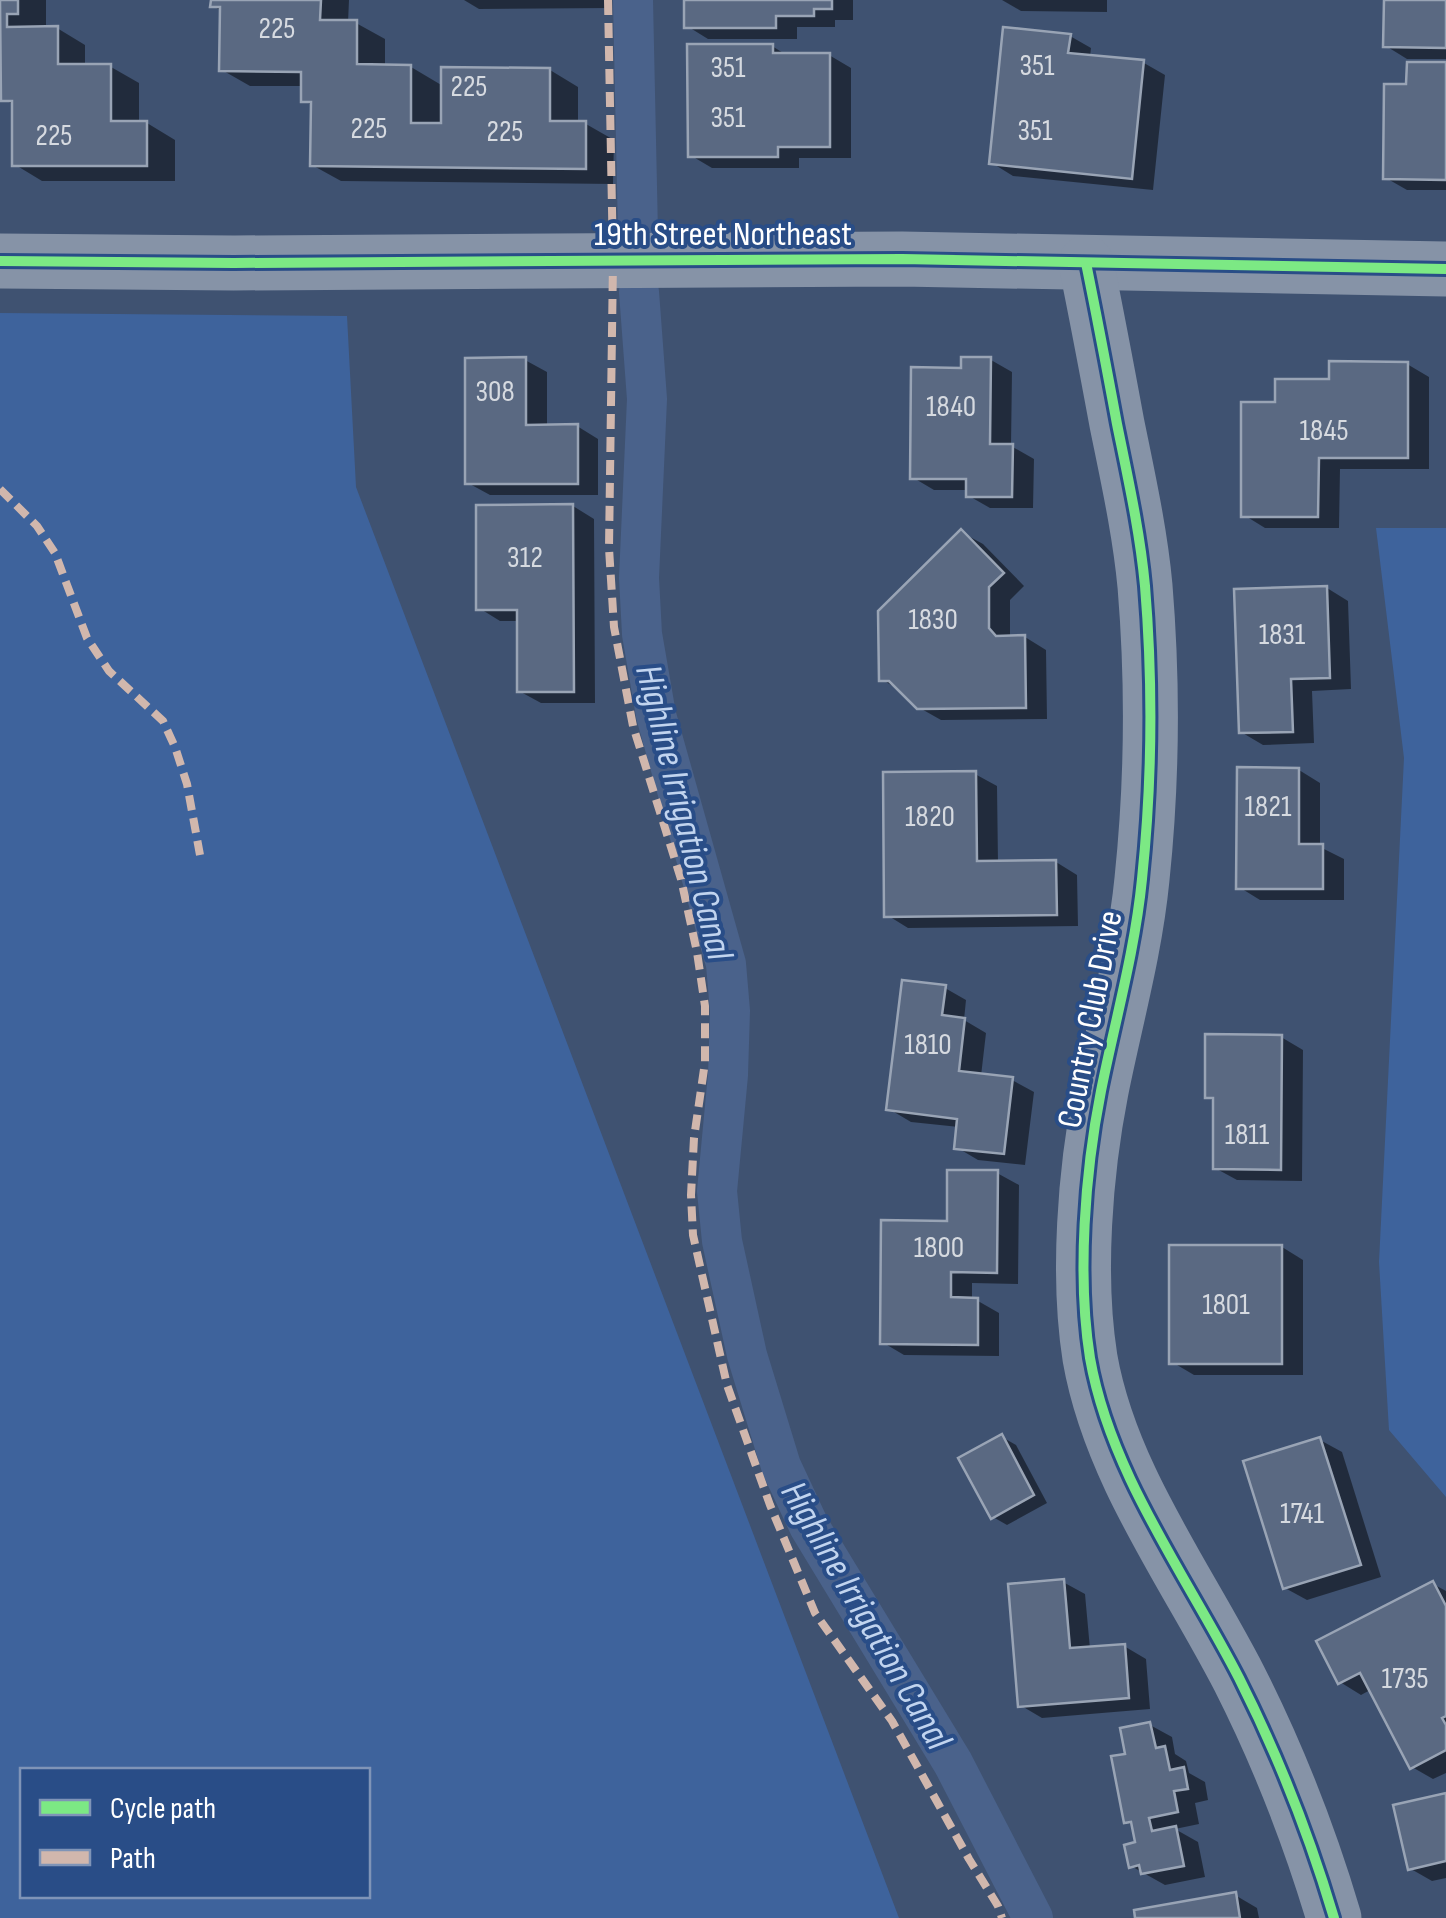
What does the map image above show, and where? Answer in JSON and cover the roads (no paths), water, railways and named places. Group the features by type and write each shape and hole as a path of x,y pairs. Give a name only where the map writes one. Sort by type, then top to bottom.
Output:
{"street":[{"name":"19th Street Northeast","path":"0,261 902,258 1446,268"},
{"name":"Country Club Drive","path":"1086,263 1132,499 1144,582 1150,666 1149,785 1142,882 1090,1165 1085,1245 1090,1356 1100,1401 1134,1487 1238,1676 1282,1766 1334,1918"}],"waterway":[{"name":"Highline Irrigation Canal","path":"633,0 638,233"},
{"name":"Highline Irrigation Canal","path":"639,292 647,399 639,578 642,634 656,715 726,964 730,1011 728,1075 717,1191 722,1241 747,1355 781,1466 809,1526 953,1763 1033,1918"}]}
